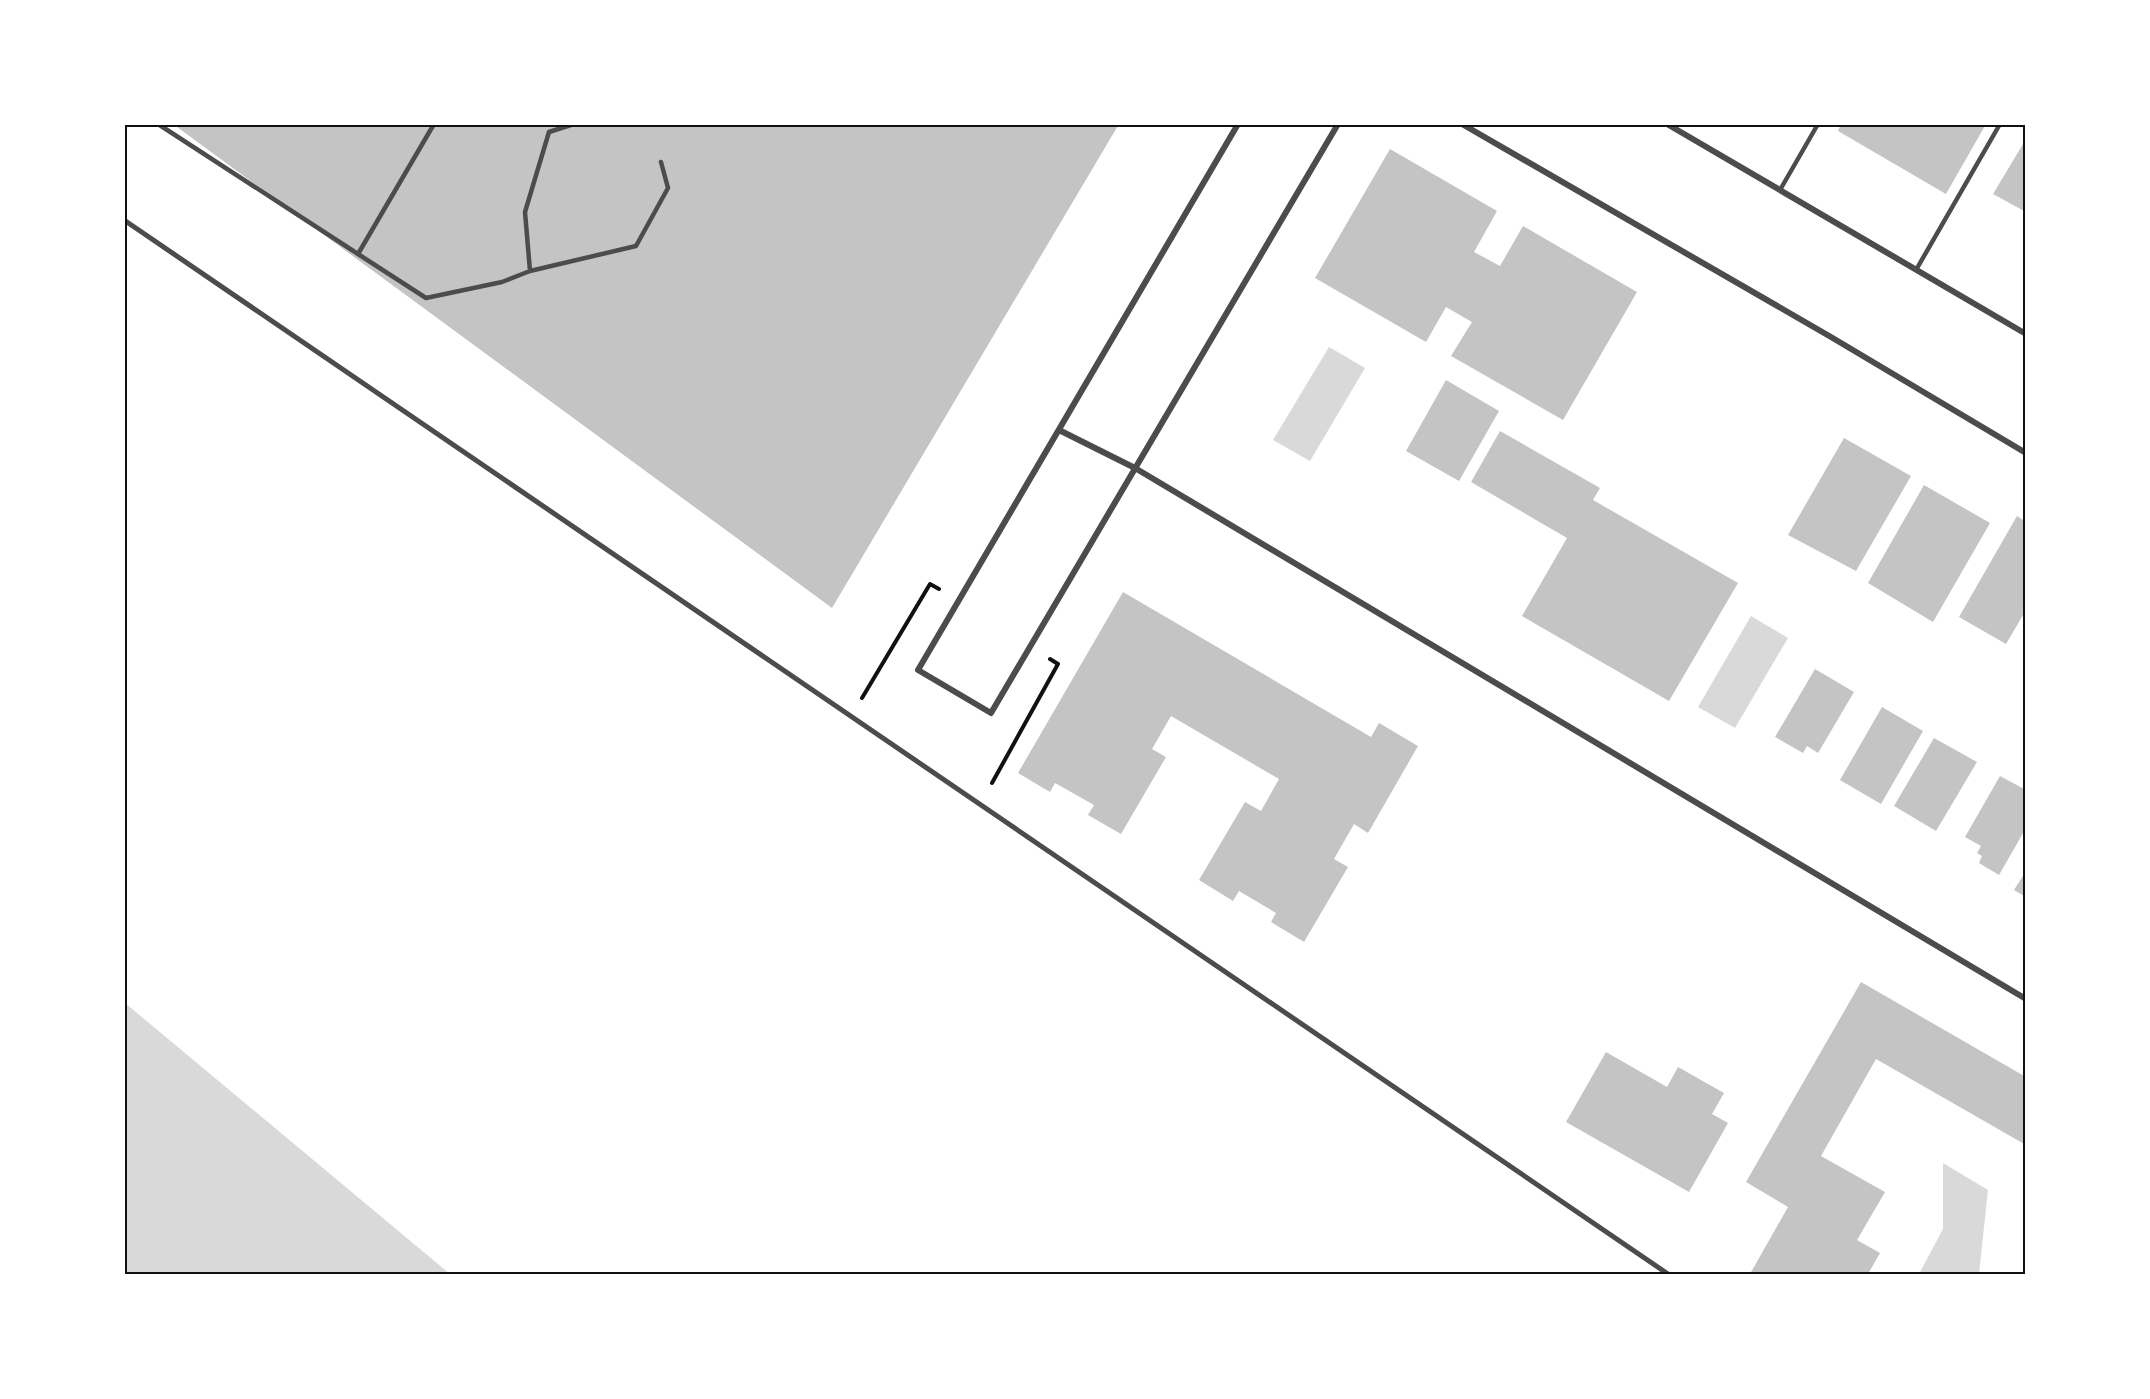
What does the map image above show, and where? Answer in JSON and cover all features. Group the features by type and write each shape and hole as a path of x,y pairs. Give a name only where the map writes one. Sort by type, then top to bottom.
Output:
{"street":[{"path":"1238,124 918,670 991,713 1338,124"},
{"path":"1462,124 1831,337 2025,453"},
{"path":"1667,124 2025,334"},
{"path":"124,220 1668,1275"},
{"path":"1059,430 1136,468 2025,999"}],"lane":[{"path":"158,124 426,298 502,282 530,271 636,246 668,188 662,162"},
{"path":"358,254 434,124"},
{"path":"530,271 525,212 549,132 574,124"},
{"path":"1780,190 1818,124"},
{"path":"1916,270 2000,124"}],"path":[{"path":"851,716 930,584 959,601"},
{"path":"980,805 1058,664 1030,647"}],"shaded area":[{"path":"1329,347 1365,368 1310,461 1273,440"},
{"path":"1751,616 1788,638 1735,728 1698,707"},
{"path":"125,1003 450,1274 125,1274"},
{"path":"1943,1163 1988,1190 1979,1274 1919,1274 1943,1229"}],"building":[{"path":"173,124 1119,124 832,608"},
{"path":"1841,124 1986,124 1946,194 1838,131"},
{"path":"2026,139 2026,212 1993,194"},
{"path":"1390,149 1497,211 1474,252 1500,266 1523,226 1637,292 1563,420 1451,356 1472,322 1446,307 1426,342 1315,278"},
{"path":"1446,380 1499,411 1459,481 1406,451"},
{"path":"1500,431 1600,488 1593,500 1738,583 1669,701 1522,616 1567,538 1471,482"},
{"path":"1844,438 1911,476 1856,571 1788,535"},
{"path":"1924,485 1990,523 1933,622 1868,583"},
{"path":"2017,516 2026,522 2026,610 2006,644 1959,617"},
{"path":"1123,592 1371,737 1379,723 1418,746 1368,833 1354,824 1334,859 1348,867 1304,942 1271,922 1276,913 1239,891 1233,901 1199,880 1245,802 1261,811 1279,779 1171,716 1152,749 1166,757 1121,834 1088,815 1094,805 1055,783 1050,792 1018,773"},
{"path":"1815,669 1854,692 1818,753 1807,746 1803,753 1775,737"},
{"path":"1882,707 1923,731 1881,804 1840,780"},
{"path":"1934,738 1977,762 1936,831 1894,806"},
{"path":"2000,776 2026,790 2026,828 1999,875 1979,863 1982,856 1977,853 1981,846 1965,837"},
{"path":"2026,871 2026,897 2014,890"},
{"path":"1861,982 2026,1077 2026,1145 1876,1059 1821,1156 1885,1192 1857,1240 1880,1253 1868,1274 1750,1274 1788,1207 1746,1182"},
{"path":"1606,1052 1667,1087 1678,1067 1724,1093 1712,1114 1728,1123 1689,1192 1566,1122"}]}
